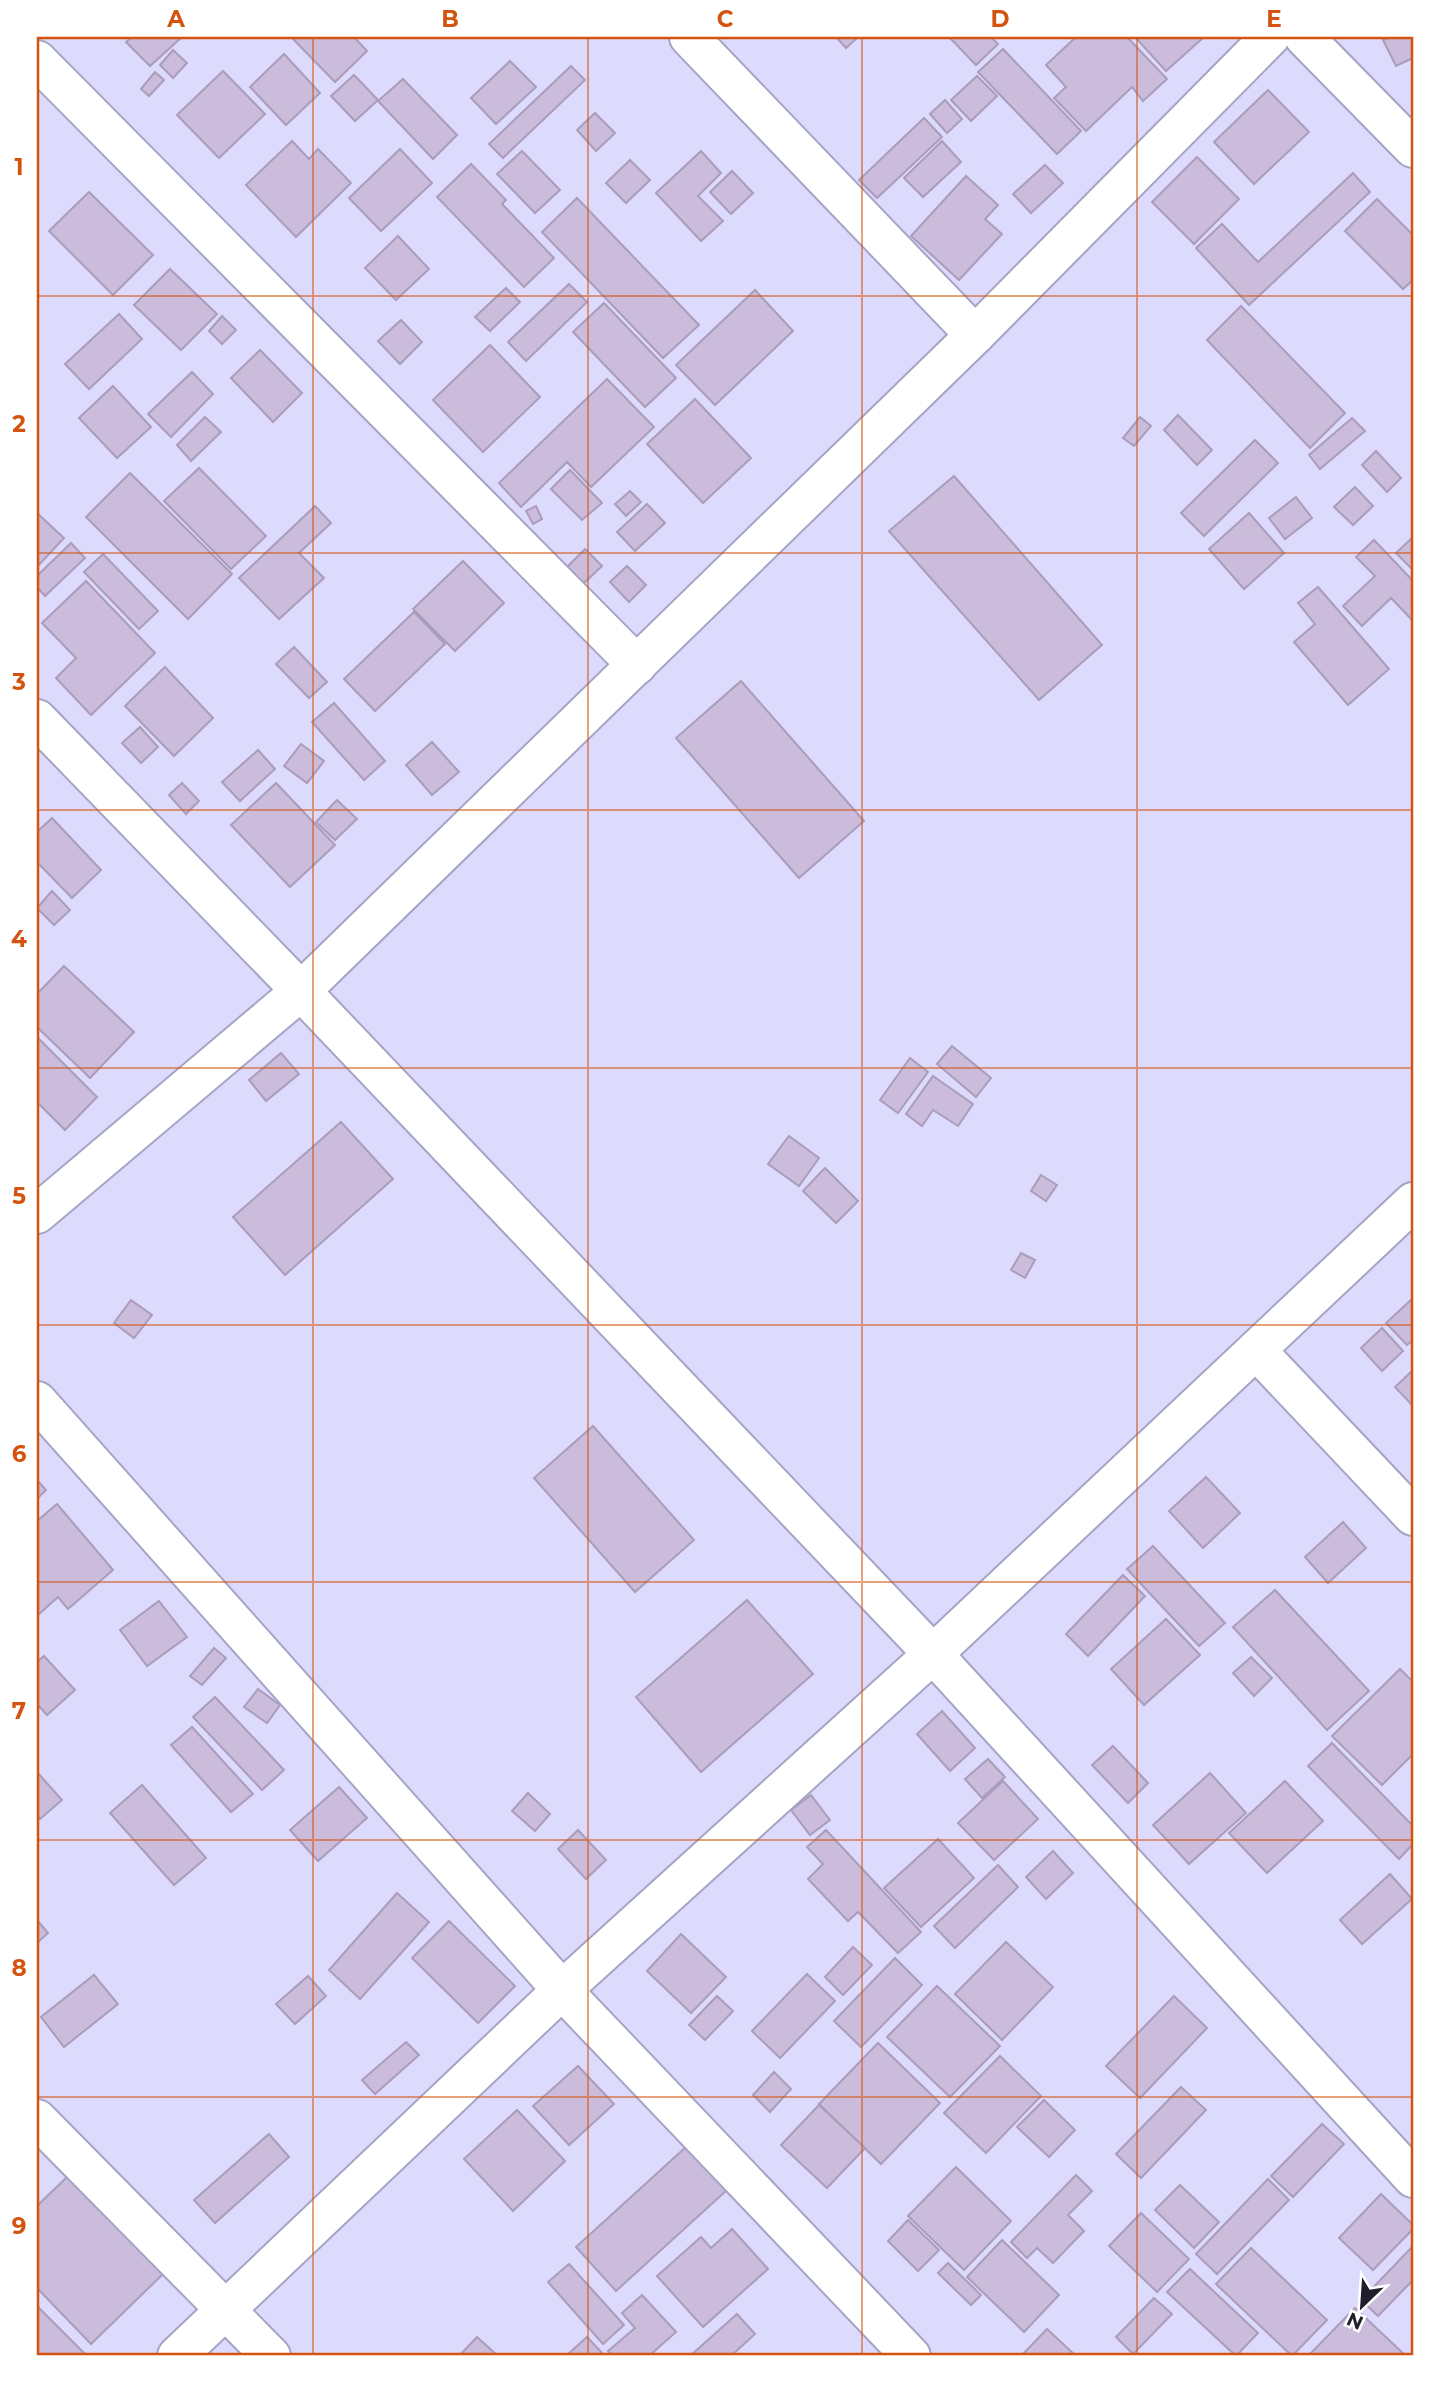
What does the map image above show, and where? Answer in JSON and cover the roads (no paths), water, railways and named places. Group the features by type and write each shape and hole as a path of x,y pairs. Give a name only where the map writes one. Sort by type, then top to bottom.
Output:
{"street":[{"path":"689,37 975,335"},
{"path":"37,1214 301,990 975,335 1270,37"},
{"path":"1304,37 1413,148"},
{"path":"37,60 637,666"},
{"path":"37,719 301,990 933,1654 1413,2178"},
{"path":"177,2356 562,1990 933,1654 1413,1202"},
{"path":"1256,1350 1413,1516"},
{"path":"37,1401 562,1990 911,2356"},
{"path":"37,2119 271,2356"}]}
